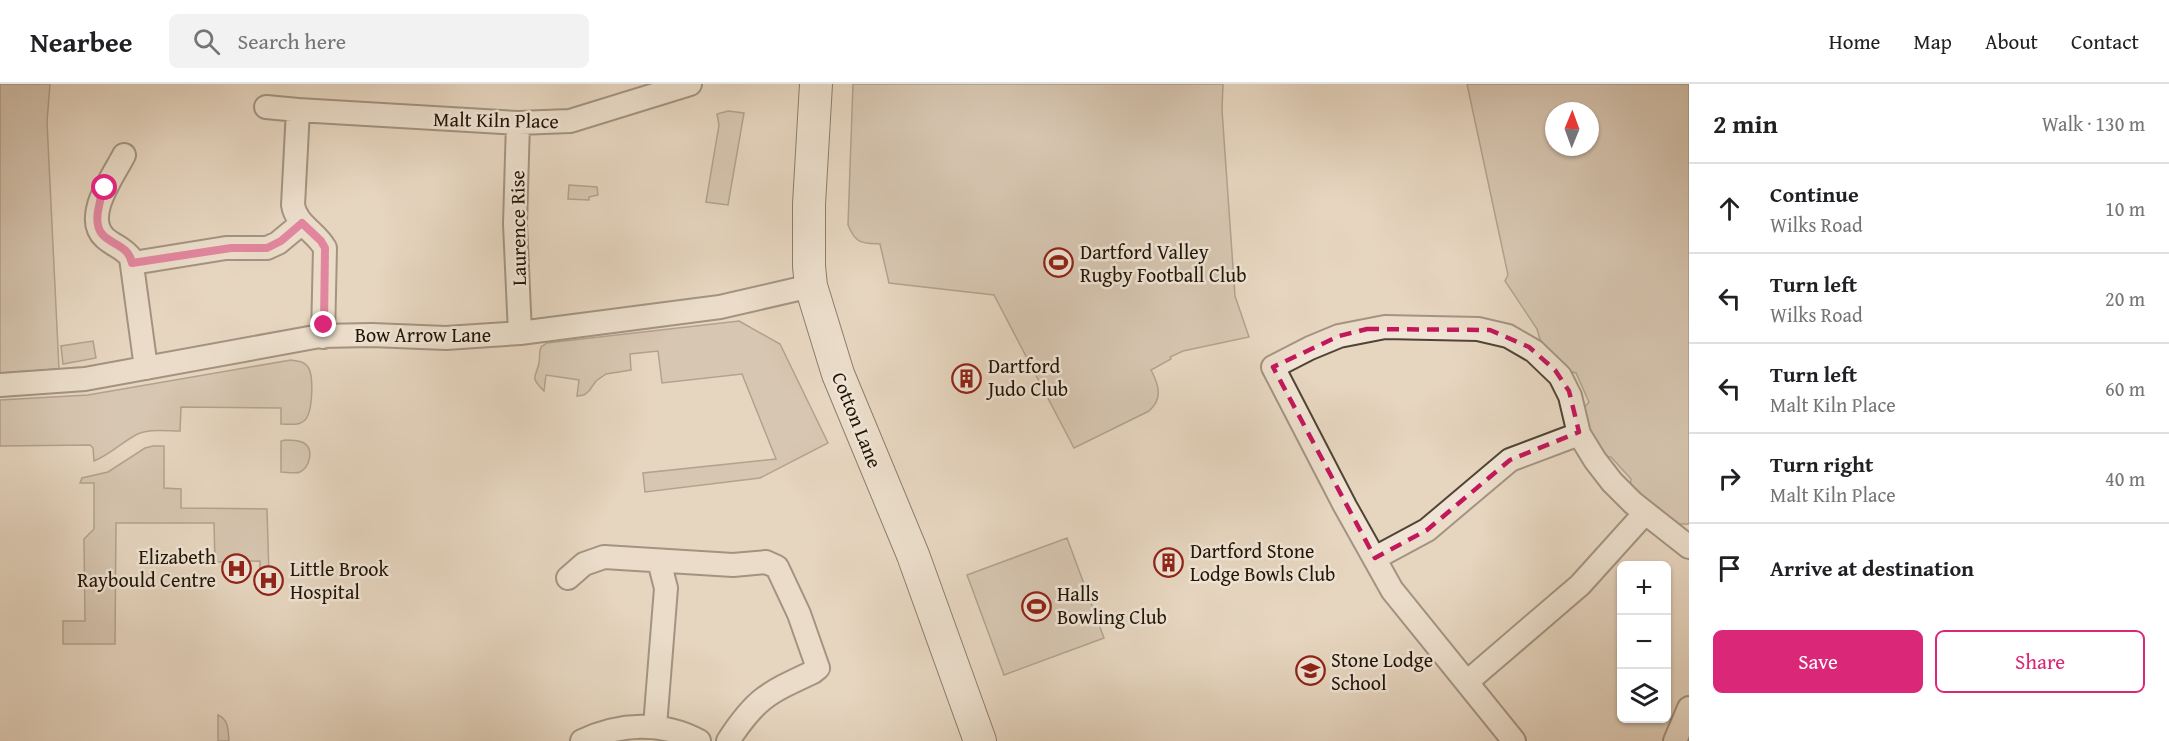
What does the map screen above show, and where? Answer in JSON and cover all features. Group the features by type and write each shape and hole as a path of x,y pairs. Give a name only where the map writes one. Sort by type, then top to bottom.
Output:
{"main road":[{"name":"Cotton Lane","path":"816,84 809,204 811,286 838,374 917,566 980,741"}],"street":[{"name":"Malt Kiln Place","path":"266,107 518,123 570,121 690,84"},
{"path":"298,110 293,203 296,215 325,248 323,337"},
{"name":"Laurence Rise","path":"518,123 515,224 520,333"},
{"path":"124,155 101,195 97,223 103,237 125,250 131,257 146,368"},
{"path":"132,263 231,248 267,248 281,241 302,223"},
{"name":"Bow Arrow Lane","path":"0,385 85,379 323,337 372,335 446,338 520,333 720,307 811,286"},
{"path":"1514,741 1398,600 1266,371 1310,348 1339,336 1367,329 1395,326 1490,330 1508,336 1529,347 1555,370 1569,392 1579,434 1612,482 1645,513 1689,547"},
{"path":"1375,558 1427,530 1510,460 1579,434"},
{"path":"1467,682 1580,585 1645,513"},
{"path":"568,578 584,564 604,557 733,565 766,562 777,567 802,623 816,659 817,669 762,698 749,711 728,741"},
{"path":"655,726 666,588 659,561"},
{"path":"1675,741 1689,708"},
{"path":"582,741 622,728 655,726 674,730 699,741"}],"highlighted area":[{"path":"1367,329 1490,330 1529,347 1555,370 1569,391 1579,432 1510,460 1427,530 1375,558 1273,367 1339,336"}],"shaded area":[{"path":"0,84 50,84 47,122 59,369 0,373"},
{"name":"Dartford Valley Rugby Football Club","path":"853,84 1223,84 1222,110 1235,296 1249,337 1183,351 1170,357 1171,359 1151,370 1156,381 1158,397 1149,411 1074,448 994,295 889,283 880,244 860,241 854,236 848,225"},
{"path":"1467,84 1689,84 1689,524 1678,524 1630,488 1631,479 1611,457 1603,457 1594,443 1581,411 1589,402 1576,373 1565,370 1542,346 1537,329 1505,281 1508,275"},
{"path":"728,111 744,113 728,205 706,202 719,125 717,114"},
{"path":"569,185 597,187 598,195 589,197 589,200 568,199"},
{"path":"739,321 780,344 828,443 760,478 645,492 643,473 776,459 742,374 662,383 658,351 630,354 631,370 606,374 596,381 584,395 577,396 579,380 546,375 544,391 535,380 540,349 547,343"},
{"path":"93,341 96,358 63,364 61,346"},
{"path":"291,360 306,365 311,378 312,395 309,411 304,421 299,424 281,424 281,408 181,407 180,431 139,433 94,461 93,448 90,445 0,446 0,400 88,395"},
{"path":"281,441 302,442 309,449 310,458 300,472 281,472"},
{"path":"164,446 164,488 181,489 181,508 267,509 269,576 260,577 260,561 215,562 214,523 116,523 115,644 63,644 63,621 85,621 84,539 94,529 94,483 80,483 82,478 108,472 145,448"},
{"name":"Halls Bowling Club","path":"1067,538 1104,638 1004,675 967,575"},
{"path":"218,715 226,723 229,741 218,741"}],"place":[{"name":"Dartford Valley Rugby Football Club","path":"1059,263"},
{"name":"Dartford Judo Club","path":"967,378"},
{"name":"Dartford Stone Lodge Bowls Club","path":"1169,563"},
{"name":"Elizabeth Raybould Centre","path":"237,569"},
{"name":"Little Brook Hospital","path":"269,581"},
{"name":"Halls Bowling Club","path":"1036,606"},
{"name":"Stone Lodge School","path":"1310,671"}],"route":[{"path":"105,188 101,195 98,229 105,239 125,250 131,257 132,263 231,248 267,248 281,241 302,223 325,248 324,325"}]}
